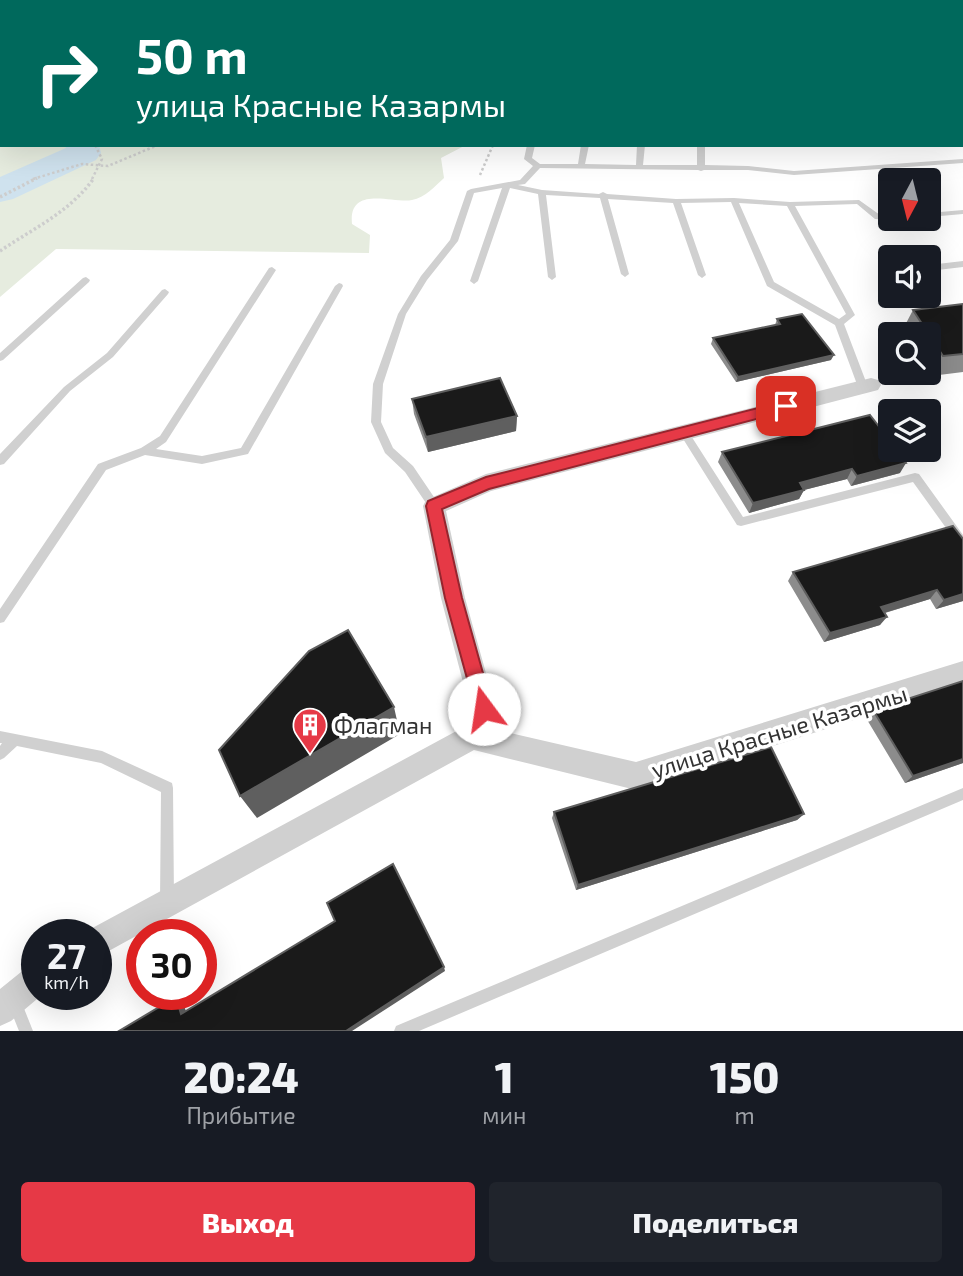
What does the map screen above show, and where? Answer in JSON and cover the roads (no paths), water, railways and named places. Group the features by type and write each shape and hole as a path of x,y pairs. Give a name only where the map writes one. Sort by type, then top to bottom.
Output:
{"street":[{"path":"112,934 472,737 484,709 453,598 434,506 486,483 867,386"},
{"name":"улица Красные Казармы","path":"472,737 636,776 963,673"}],"lane":[{"path":"531,147 528,159 538,166 748,168 794,173 963,161"},
{"path":"581,167 585,147"},
{"path":"639,168 641,147"},
{"path":"701,147 701,169"},
{"path":"434,506 410,469 389,450 376,422 378,384 402,313 454,241 471,191 522,182 538,166"},
{"path":"507,185 542,192 676,201 734,200 790,204 859,202 878,217"},
{"path":"474,281 507,185"},
{"path":"542,192 552,277"},
{"path":"603,194 625,274"},
{"path":"734,200 770,284 839,323 867,386"},
{"path":"676,201 702,275"},
{"path":"790,204 851,315 839,323"},
{"path":"942,214 963,212"},
{"path":"941,267 963,264"},
{"path":"0,618 102,467 145,452 163,439 272,270"},
{"path":"0,358 86,280"},
{"path":"145,452 202,460 244,451 339,286"},
{"path":"0,461 5,447 67,389 110,355 165,292"},
{"path":"683,432 741,522 915,477 963,543"},
{"path":"0,737 102,757 167,788 167,903"},
{"path":"0,754 14,741"},
{"path":"401,1031 963,794"},
{"path":"16,996 26,1031"}],"waterway":[{"path":"0,191 84,153 82,147"}],"place":[{"name":"Флагман","path":"310,755"}]}
